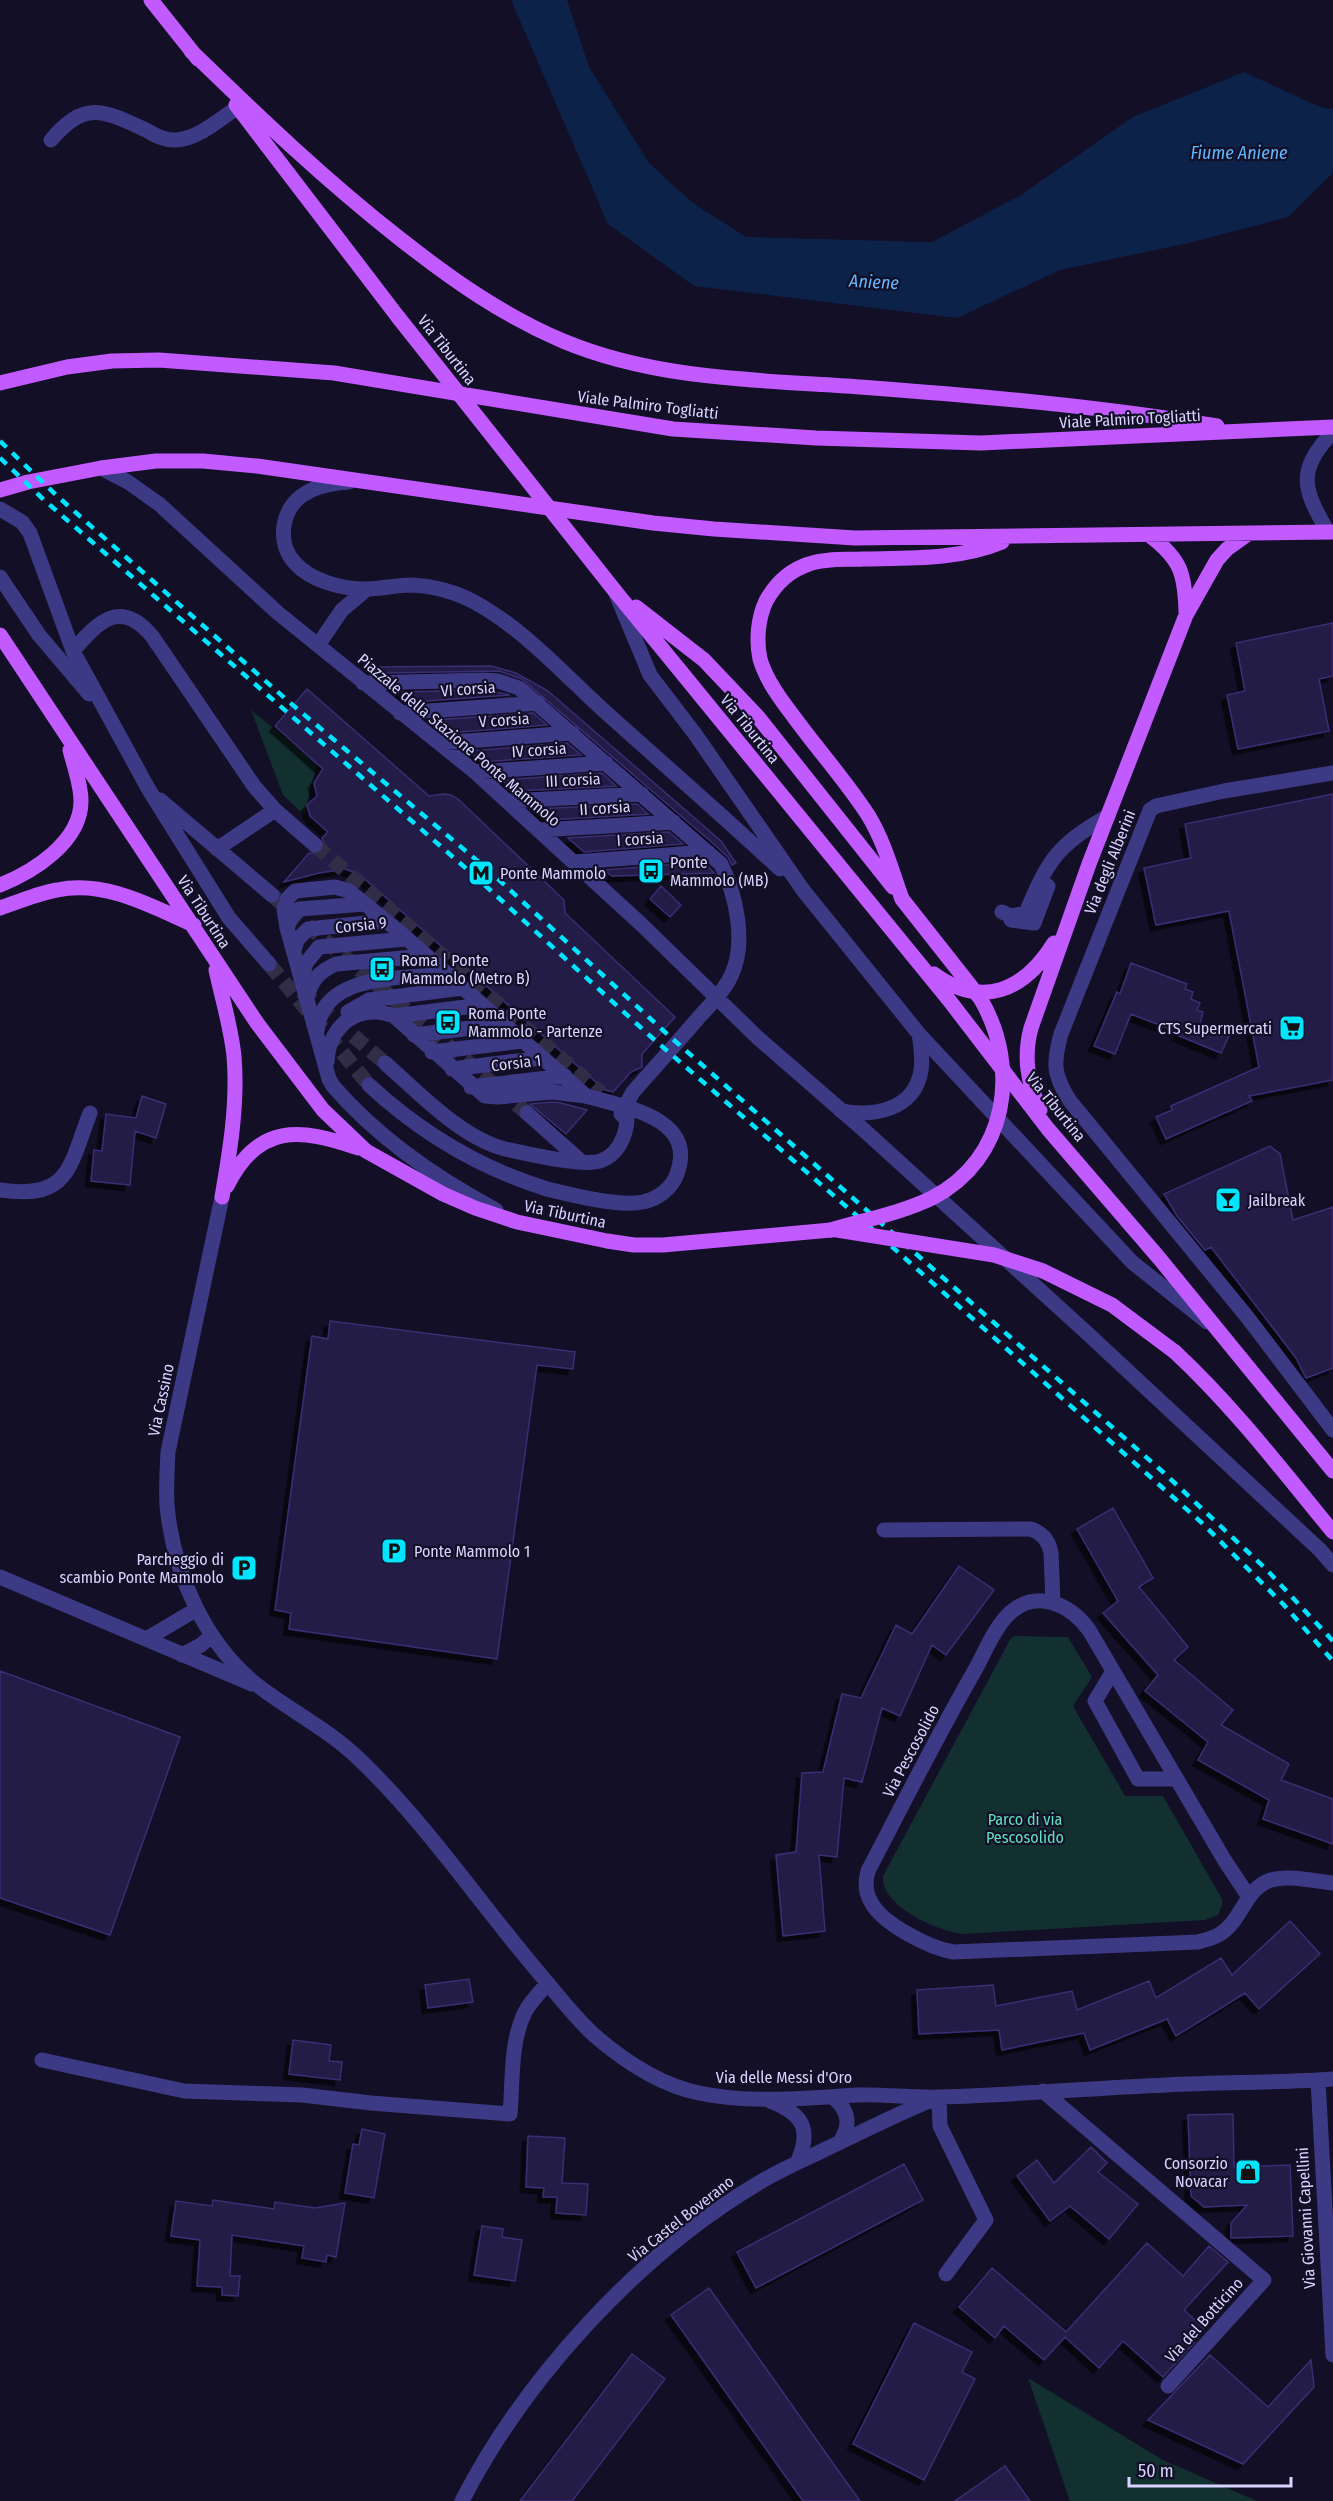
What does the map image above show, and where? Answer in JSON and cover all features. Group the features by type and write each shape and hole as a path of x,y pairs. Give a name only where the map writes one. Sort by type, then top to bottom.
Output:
{"main road":[{"name":"Via Tiburtina","path":"152,0 615,591 919,962 1048,1129 1219,1331 1333,1471"},
{"path":"191,51 311,166 436,268 518,320 584,349 640,365 693,374 1045,402 1170,418 1244,431"},
{"name":"Viale Palmiro Togliatti","path":"0,383 46,371 95,363 182,361 334,373 673,429 816,438 981,443 1333,427"},
{"path":"0,490 28,482 101,468 156,461 210,462 257,466 357,482 714,529 855,538 1330,532"},
{"path":"1048,1129 1029,1079 1027,1045 1030,1028 1071,912 1186,615 1217,560 1227,549 1249,534"},
{"path":"1149,535 1168,550 1180,567 1185,588 1186,615"},
{"path":"902,899 876,829 776,692 760,660 758,639 765,603 776,586 790,572 820,561 947,556 981,549 1012,537"},
{"path":"615,591 704,660 758,717 980,998 996,1028 1004,1059 1001,1106 988,1142 970,1167 953,1184 932,1198 831,1230"},
{"name":"Via Tiburtina","path":"0,635 194,926 214,961 292,1072 323,1110 366,1151 443,1194 517,1222 574,1236 634,1245 676,1244 831,1230 994,1255 1043,1271 1112,1305 1175,1352 1254,1434 1333,1532"},
{"path":"0,885 25,873 52,854 66,838 76,821 81,799 67,738"},
{"path":"0,908 56,890 86,887 125,895 194,926"},
{"path":"919,962 960,989 981,993 1004,988 1036,969 1045,958 1071,912"},
{"path":"214,961 231,1039 235,1070 233,1118 222,1197"},
{"path":"222,1197 236,1171 250,1153 279,1136 309,1135 335,1140 366,1151"}],"street":[{"path":"51,140 72,120 92,112 111,116 164,139 179,140 189,138 238,107"},
{"path":"1330,532 1316,511 1307,477 1309,464 1316,450 1333,432"},
{"name":"Piazzale della Stazione Ponte Mammolo","path":"101,468 128,482 159,504 264,600 507,801 717,996 757,1037 1087,1333 1320,1550 1333,1565"},
{"path":"357,482 314,488 298,498 287,514 284,524 283,541 293,562 309,575 323,581 367,589 410,585 439,589 466,598 488,611 534,646 691,786 802,890"},
{"path":"0,508 22,522 30,533 73,651 149,790 229,918 269,964"},
{"path":"0,577 39,634 114,723"},
{"path":"318,645 342,610 367,589"},
{"path":"615,591 650,675 695,734 802,890 919,1034 1132,1262 1219,1331"},
{"path":"73,651 103,620 125,616 141,623 243,772 275,810 315,845"},
{"path":"363,683 498,681 510,684 572,733 721,864 734,902 738,930 738,951 734,969 717,996 633,1092 628,1101 624,1136 615,1151 600,1161 582,1162 493,1146 434,1106 385,1063"},
{"name":"VI corsia","path":"400,713 538,704"},
{"name":"V corsia","path":"439,743 572,733"},
{"name":"IV corsia","path":"474,772 606,763"},
{"name":"Via degli Alberini","path":"1055,1070 1056,1053 1061,1034 1150,810 1156,806 1204,794 1333,773"},
{"path":"149,790 272,895"},
{"name":"III corsia","path":"507,801 642,794"},
{"path":"217,849 275,810"},
{"path":"1002,912 1011,916 1026,913 1053,855 1079,832 1108,816"},
{"name":"II corsia","path":"539,830 674,822"},
{"name":"I corsia","path":"574,862 708,852"},
{"path":"517,1222 466,1194 413,1159 350,1104 329,1078 287,928 284,909 288,898 295,891 335,886 349,891 542,1058 627,1120"},
{"path":"287,928 291,918 299,909 366,904"},
{"path":"294,951 301,935 313,928 386,921"},
{"name":"Corsia 9","path":"302,978 306,963 319,947 406,939"},
{"path":"308,998 317,976 324,969 336,964 425,956"},
{"path":"317,1034 324,1007 339,993 358,983 447,974"},
{"path":"329,1078 327,1063 330,1043 344,1015 352,1008 375,999 463,988"},
{"path":"330,1043 339,1028 359,1014 375,1011 394,1016 482,1005"},
{"path":"369,1085 405,1117 445,1144 492,1169 547,1189 590,1198 643,1202 664,1192 676,1178 681,1157 679,1145 661,1120 594,1095 552,1092 490,1097 480,1094 394,1016"},
{"path":"414,1035 505,1024"},
{"path":"842,1111 875,1113 886,1111 905,1099 916,1085 921,1072 919,1034"},
{"path":"432,1052 523,1041"},
{"path":"452,1069 542,1058"},
{"name":"Via Tiburtina","path":"1055,1070 1061,1087 1070,1101 1248,1318 1333,1430"},
{"name":"Corsia 1","path":"471,1087 565,1076"},
{"path":"0,1190 34,1191 57,1184 68,1171 90,1113"},
{"path":"527,1113 582,1162"},
{"name":"Via Cassino","path":"222,1197 168,1461 166,1490 170,1525 184,1579 197,1610 221,1649 258,1686"},
{"path":"884,1530 1031,1529 1040,1532 1050,1545 1053,1602 1071,1610 1081,1619 1225,1861 1249,1897"},
{"path":"0,1577 258,1686"},
{"name":"Via Pescosolido","path":"1053,1602 1042,1601 1020,1606 1002,1622 868,1871 866,1882 871,1904 921,1942 953,1952 1198,1942 1219,1935 1227,1929 1235,1921 1249,1897 1260,1886 1274,1879 1333,1882"},
{"path":"148,1638 197,1610"},
{"path":"182,1655 201,1645 212,1635"},
{"path":"1113,1671 1095,1701 1138,1779 1176,1779"},
{"name":"Via delle Messi d'Oro","path":"258,1686 339,1743 377,1777 409,1812 548,1983 593,2034 659,2079 698,2093 762,2098 834,2098 857,2095 939,2097 1326,2079"},
{"path":"42,2060 184,2091 302,2095 510,2114 515,2045 519,2029 525,2013 548,1983"},
{"name":"Via Giovanni Capellini","path":"1326,2079 1333,2355"},
{"name":"Via del Botticino","path":"1043,2091 1264,2280 1168,2386"},
{"path":"939,2097 940,2126 986,2220 946,2274"},
{"name":"Via Castel Boverano","path":"462,2501 493,2446 564,2351 626,2287 677,2240 760,2182 840,2142 939,2097"},
{"path":"762,2098 794,2112 801,2121 805,2142 797,2163"},
{"path":"834,2098 844,2108 848,2118 847,2129 840,2142"}],"green space":[{"path":"251,710 317,763 304,815 283,795"},
{"name":"Parco di via Pescosolido","path":"1015,1636 1068,1637 1092,1677 1073,1706 1125,1796 1163,1796 1222,1899 1218,1915 1205,1920 964,1934 927,1923 901,1907 891,1897 885,1887 883,1876 1011,1638"},
{"path":"1028,2378 1163,2460 1257,2501 1070,2501"}],"water":[{"name":"Fiume Aniene","path":"511,0 567,0 589,67 649,163 693,203 746,237 932,242 1021,195 1133,117 1244,72 1320,107 1333,109 1333,173 1288,217 1189,243 1060,270 957,318 694,286 608,224"}],"building":[{"path":"1333,623 1333,676 1319,679 1329,731 1238,749 1227,695 1245,691 1236,643"},
{"path":"491,666 516,673 548,691 721,841 736,863 732,865 728,857 716,846 522,679 499,671 380,673 373,667"},
{"name":"Ponte Mammolo","path":"307,689 429,796 443,794 458,799 564,900 565,913 675,1017 642,1054 642,1067 631,1072 613,1092 605,1090 359,874 345,869 284,882 309,853 318,854 323,851 325,846 322,838 328,832 310,816 307,805 317,796 314,783 323,769 275,726"},
{"path":"485,690 510,695 414,702 402,692"},
{"path":"533,713 547,725 448,733 434,720"},
{"path":"567,743 581,755 481,762 469,751"},
{"path":"602,773 616,786 515,791 502,780"},
{"path":"1333,794 1333,1080 1249,1096 1252,1101 1166,1139 1156,1117 1172,1110 1171,1106 1259,1067 1229,911 1156,925 1144,868 1191,858 1185,824"},
{"path":"637,804 648,814 547,820 536,809"},
{"path":"669,832 683,844 584,852 568,838"},
{"path":"704,862 714,873 612,876 604,870"},
{"path":"661,886 681,905 670,917 650,899"},
{"path":"1131,963 1187,984 1185,989 1193,992 1191,999 1200,1003 1197,1010 1203,1012 1200,1024 1229,1036 1221,1053 1177,1035 1178,1032 1131,1014 1115,1054 1094,1046 1117,992 1120,994"},
{"path":"142,1096 166,1104 156,1138 135,1131 130,1185 91,1181 94,1150 102,1151 106,1114 136,1118"},
{"path":"552,1102 587,1110 566,1134 530,1104"},
{"path":"1270,1146 1280,1154 1293,1220 1333,1207 1333,1368 1306,1378 1296,1358 1211,1247 1205,1250 1177,1216 1164,1194"},
{"path":"330,1321 575,1352 573,1369 537,1365 497,1659 289,1629 291,1613 275,1610 312,1336 328,1339"},
{"path":"1113,1508 1153,1578 1139,1587 1188,1647 1174,1660 1233,1710 1221,1725 1289,1764 1281,1780 1333,1799 1333,1844 1263,1819 1269,1800 1198,1760 1208,1742 1145,1691 1158,1675 1103,1613 1118,1601 1077,1529"},
{"path":"959,1566 994,1590 946,1655 932,1645 900,1716 882,1708 862,1782 844,1778 837,1857 819,1855 825,1931 783,1936 776,1855 796,1852 802,1773 823,1772 842,1694 861,1698 896,1625 912,1634"},
{"path":"0,1671 180,1737 110,1935 0,1898"},
{"path":"1290,1921 1320,1954 1259,2009 1245,1993 1176,2036 1167,2019 1090,2050 1084,2033 1002,2050 999,2030 919,2034 917,1990 993,1985 996,2006 1072,1991 1077,2010 1149,1981 1156,1998 1221,1958 1232,1975"},
{"path":"469,1979 473,2002 428,2008 425,1985"},
{"path":"293,2040 331,2045 329,2061 342,2062 340,2080 289,2074"},
{"path":"1233,2114 1234,2167 1290,2165 1293,2236 1231,2238 1231,2223 1247,2205 1204,2207 1191,2196 1188,2115"},
{"path":"362,2129 385,2134 374,2198 345,2193 353,2144 359,2145"},
{"path":"528,2136 565,2138 562,2183 588,2184 586,2215 556,2213 557,2197 543,2197 544,2188 526,2187"},
{"path":"1091,2147 1107,2163 1098,2172 1138,2204 1109,2239 1070,2206 1050,2221 1017,2176 1037,2160 1054,2183"},
{"path":"904,2164 923,2200 756,2288 737,2252"},
{"path":"213,2200 274,2209 275,2202 315,2208 345,2203 336,2257 327,2255 326,2262 302,2258 304,2246 232,2235 230,2276 240,2276 238,2296 222,2295 222,2287 197,2286 200,2240 171,2236 176,2201 212,2206"},
{"path":"482,2226 503,2229 502,2237 522,2240 515,2281 474,2275"},
{"path":"1147,2243 1183,2276 1209,2246 1228,2262 1184,2310 1204,2328 1193,2340 1195,2342 1163,2377 1123,2341 1099,2368 1065,2337 1044,2360 1004,2326 995,2338 959,2307 992,2268 1066,2332"},
{"path":"709,2288 860,2501 803,2501 671,2315"},
{"path":"914,2323 972,2352 962,2372 975,2379 924,2480 853,2444"},
{"path":"632,2354 665,2379 572,2501 520,2501"},
{"path":"1210,2355 1268,2407 1311,2360 1314,2387 1243,2464 1148,2420"},
{"path":"1005,2466 1030,2501 955,2501"}],"tunnel":[{"path":"315,845 601,1093"},
{"path":"272,895 527,1113"},
{"path":"269,964 369,1085"},
{"path":"301,991 385,1063"}],"railway":[{"path":"0,441 56,495 288,701 486,868 666,1033 1163,1472 1265,1568 1333,1641"},
{"path":"0,458 43,499 477,878 649,1035 871,1228 1202,1523 1283,1604 1333,1661"}],"place":[{"name":"Ponte Mammolo (MB)","path":"651,871"},
{"name":"Ponte Mammolo","path":"481,873"},
{"name":"Roma | Ponte Mammolo (Metro B)","path":"382,969"},
{"name":"Roma Ponte Mammolo - Partenze","path":"448,1022"},
{"name":"CTS Supermercati","path":"1292,1028"},
{"name":"Jailbreak","path":"1228,1200"},
{"name":"Ponte Mammolo 1","path":"394,1551"},
{"name":"Parcheggio di scambio Ponte Mammolo","path":"244,1568"},
{"name":"Consorzio Novacar","path":"1248,2172"}],"water label":[{"name":"Aniene","path":"874,282"}]}
